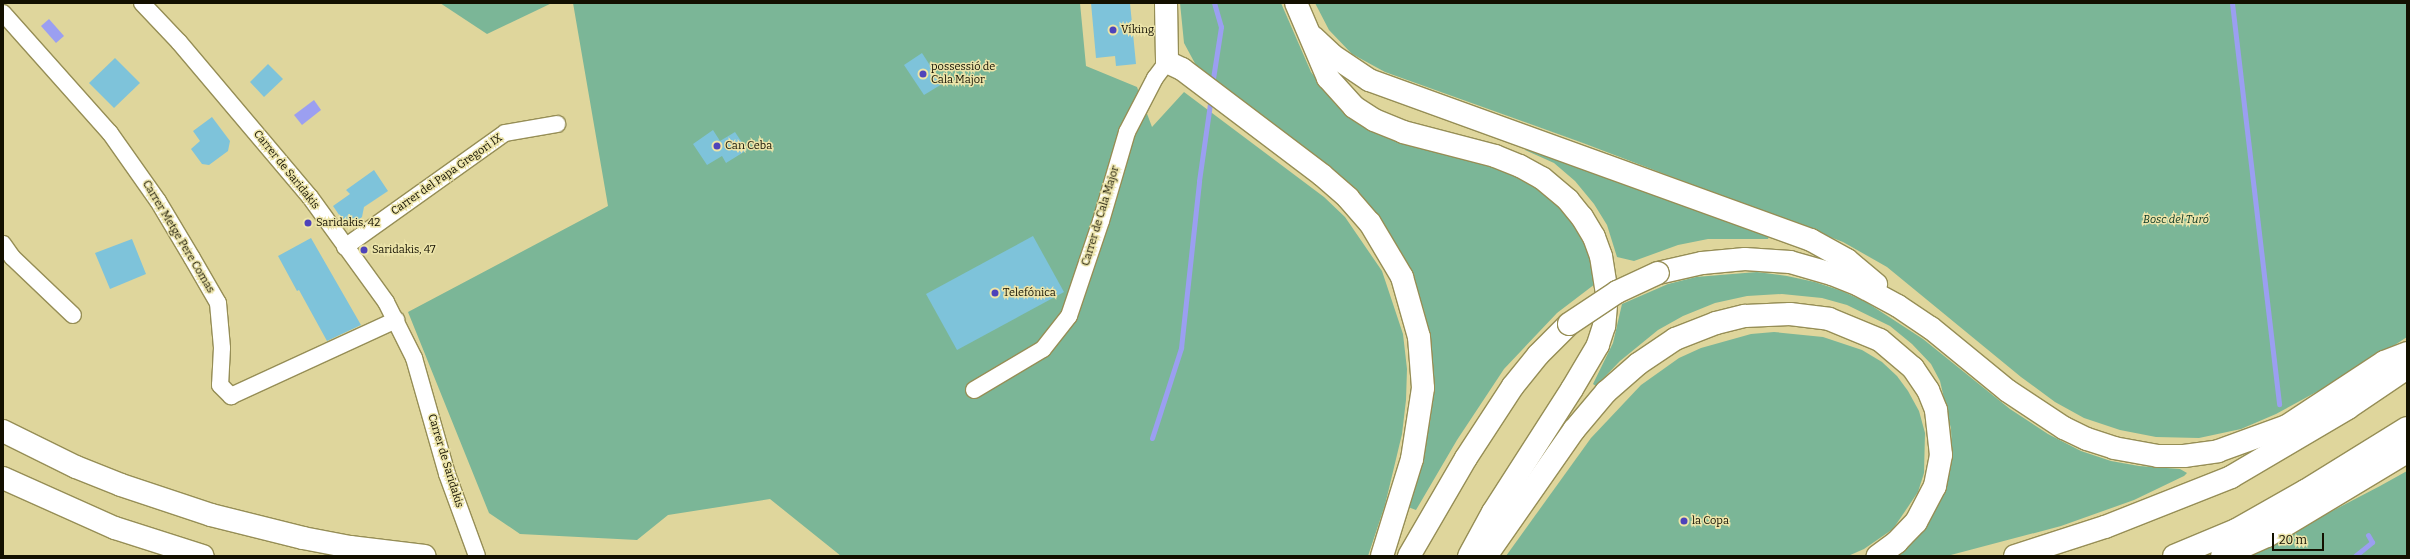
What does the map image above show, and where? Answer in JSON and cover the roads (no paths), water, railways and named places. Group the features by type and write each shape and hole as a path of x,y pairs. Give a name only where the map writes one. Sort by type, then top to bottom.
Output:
{"main road":[{"path":"1166,3 1167,62 1182,69 1224,103 1322,174 1348,198 1370,223 1381,239 1402,277 1409,298 1422,362 1421,410 1410,466 1382,556"},
{"path":"1296,3 1328,78 1354,107 1374,120 1403,132 1495,156 1520,166 1542,178 1568,200 1579,213 1590,229 1601,256 1606,278 1606,294 1604,326 1598,345 1572,389 1493,512 1469,556"},
{"path":"1308,32 1337,59 1369,80 1383,86 1811,240 1847,260 1875,282 1898,306"},
{"path":"1409,556 1466,458 1509,392 1538,355 1569,324 1617,292 1658,273 1686,265 1730,260 1790,262 1818,269 1859,284 1898,306 1930,328 2008,390 2064,428 2087,439 2114,448 2158,456 2184,456 2218,451 2287,426 2384,362 2407,353"},
{"path":"1486,556 1574,430 1606,392 1638,364 1675,340 1716,323 1752,315 1790,314 1829,319 1880,340 1913,368 1933,400 1939,422 1941,444 1940,465 1935,486 1916,522 1897,542 1878,556"},
{"path":"2015,556 2105,528 2230,477 2348,408 2407,368"},
{"path":"2174,556 2242,526 2305,491 2407,428"},
{"path":"3,432 32,447 121,485 210,515 303,538 350,547 424,556"},
{"path":"2222,556 2267,536 2407,452"},
{"path":"3,478 115,528 203,556"}],"street":[{"name":"Carrer de Saridakis","path":"142,3 179,42 310,196 345,247 386,302 396,320 400,333 414,358 447,474 477,556"},
{"name":"Carrer Metge Pere Comas","path":"3,13 110,133 158,201 192,258 218,303 222,348 220,385 231,396 396,320"},
{"name":"Carrer de Cala Major","path":"974,390 1043,349 1070,316 1127,132 1155,78 1167,62"},
{"name":"Carrer del Papa Gregori IX","path":"345,247 504,134 557,124"},
{"path":"3,244 12,257 73,315"}],"water":[{"path":"49,19 64,36 56,43 41,26"},
{"path":"314,100 321,110 302,125 294,115"}],"waterway":[{"path":"1212,85 1221,27 1214,3"},
{"path":"2232,3 2279,404"},
{"path":"1152,438 1181,348 1199,181 1211,97"},
{"path":"2355,556 2372,542 2368,535"}],"place":[{"name":"Víking","path":"1113,30"},
{"name":"possessió de Cala Major","path":"923,74"},
{"name":"Can Ceba","path":"717,146"},
{"name":"Saridakis, 42","path":"308,223"},
{"name":"Saridakis, 47","path":"364,250"},
{"name":"Telefónica","path":"995,293"},
{"name":"la Copa","path":"1684,521"}],"park label":[{"name":"Bosc del Turó","path":"2176,220"}]}
